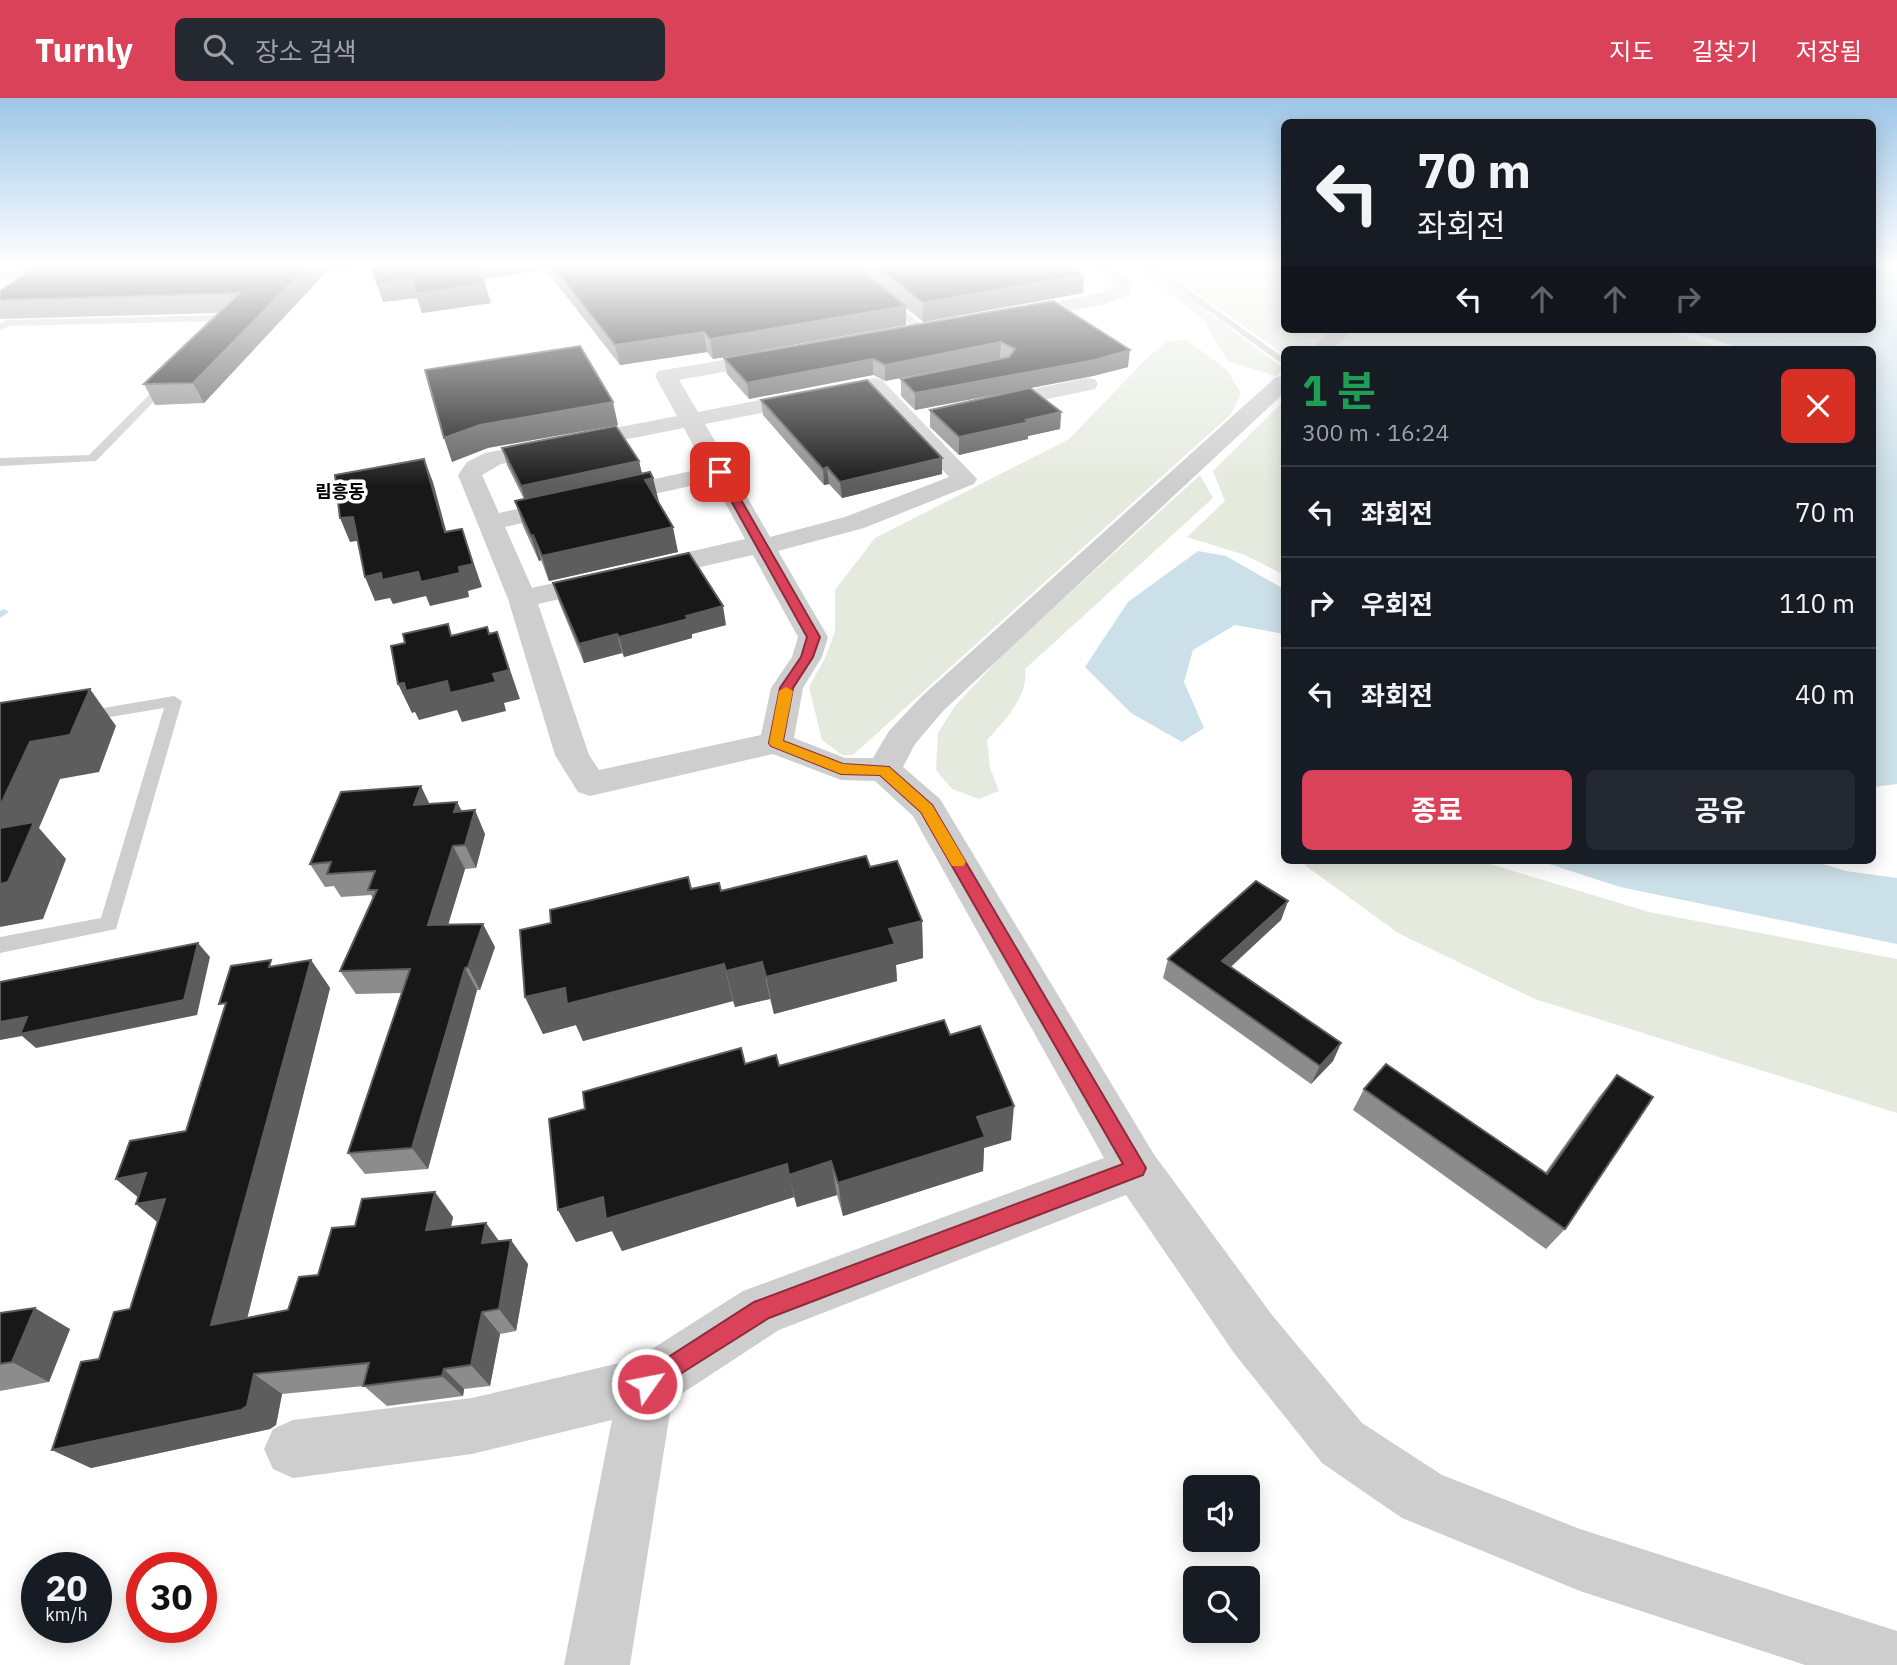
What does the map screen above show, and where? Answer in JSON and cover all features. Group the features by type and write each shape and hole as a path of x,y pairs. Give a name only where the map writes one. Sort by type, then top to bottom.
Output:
{"street":[{"path":"776,743 787,688 807,657 813,637 666,376 802,352"},
{"path":"964,410 1087,384"},
{"path":"522,599 740,548 763,547 873,518 965,479 874,385 494,458 476,467 470,475 522,599 572,755 590,783 776,743 841,769 884,770 927,808 1136,1168 1254,1334 1342,1443 1423,1497 1580,1560 1897,1663"},
{"path":"884,770 901,739 933,704 1281,385"},
{"path":"880,391 907,386"},
{"path":"909,421 937,415"},
{"path":"490,523 720,472"},
{"path":"293,1449 472,1426 647,1384 762,1310 1136,1168"},
{"path":"597,1665 647,1384"}],"lane":[{"path":"1253,340 1281,360"},
{"path":"0,462 92,458 176,374"},
{"path":"0,945 109,924 174,701 67,719"}],"shaded area":[{"path":"1187,340 1227,370 1241,394 1231,414 853,755 842,755 822,740 809,687 826,656 835,631 835,590 875,538 1069,439 1147,358 1168,341"},
{"path":"1215,340 1246,340 1281,367 1281,372 1276,376 1228,361"},
{"path":"1264,340 1320,340 1314,346 1281,346 1281,352"},
{"path":"1341,340 1696,340 1714,346 1335,346"},
{"path":"1281,404 1281,573 1245,555 1187,537 1225,501 1213,471"},
{"path":"1200,475 1213,498 1025,669 1019,698 1008,716 987,740 990,768 999,791 979,799 952,789 936,770 938,733 955,706 1004,653"},
{"path":"1305,864 1490,864 1649,912 1897,959 1897,1113 1535,999 1398,933"}],"water":[{"path":"1714,340 1897,340 1897,784 1876,787 1876,346 1733,346"},
{"path":"1198,551 1226,556 1281,587 1281,633 1235,625 1193,650 1184,682 1204,728 1182,742 1131,713 1085,667 1128,602"},
{"path":"1549,864 1823,864 1846,871 1897,878 1897,944 1620,887"}],"building":[{"path":"190,340 235,340 193,383 144,384"},
{"path":"611,340 648,340 615,345"},
{"path":"827,340 1114,340 1130,350 1095,360 915,393 901,379 1009,357 1015,349 1001,342 885,365 873,359 747,383 724,358"},
{"path":"580,346 613,402 480,425 444,438 425,370"},
{"path":"867,380 942,458 840,482 827,467 823,469 761,400"},
{"path":"1030,388 1061,412 959,437 930,410"},
{"path":"616,426 639,461 521,486 502,448"},
{"path":"424,459 445,532 462,529 473,564 459,567 460,573 421,582 418,572 382,580 381,573 365,577 353,517 340,518 335,475"},
{"path":"650,472 653,478 645,480 673,527 542,556 515,501"},
{"path":"689,553 723,606 686,616 688,619 619,637 617,634 579,644 553,583"},
{"path":"448,624 451,636 487,627 489,634 497,632 509,670 493,674 496,682 450,693 447,681 406,691 404,683 398,684 391,646 405,643 403,634"},
{"path":"90,689 70,735 30,742 0,806 0,703"},
{"path":"421,786 414,805 457,802 454,812 475,810 465,845 453,846 428,925 483,924 468,967 465,968 412,1148 348,1153 410,969 340,971 377,890 368,890 375,871 327,874 331,862 310,864 341,792"},
{"path":"34,822 8,882 0,884 0,828"},
{"path":"866,856 870,867 897,861 922,921 889,929 895,944 766,977 762,962 726,971 724,964 567,1004 565,988 525,997 520,930 551,923 550,910 688,877 691,889 719,883 721,891"},
{"path":"1256,881 1288,901 1222,961 1341,1043 1320,1066 1168,959"},
{"path":"198,943 184,1000 20,1034 27,1017 0,1022 0,982"},
{"path":"271,960 269,967 311,960 211,1325 288,1310 299,1277 318,1275 332,1228 355,1226 362,1199 435,1192 426,1230 486,1223 482,1243 511,1240 499,1309 482,1312 471,1365 444,1369 442,1376 363,1386 369,1363 254,1374 247,1406 241,1410 52,1450 81,1362 99,1359 114,1312 130,1309 165,1199 136,1204 146,1173 116,1179 130,1141 186,1131 226,1003 219,1004 231,966"},
{"path":"944,1020 950,1035 980,1026 1014,1106 977,1117 985,1137 838,1183 831,1161 789,1175 787,1164 606,1219 603,1197 558,1210 549,1119 585,1109 583,1092 741,1048 745,1064 776,1055 779,1066"},
{"path":"1386,1064 1547,1174 1617,1075 1653,1097 1565,1229 1364,1089"},
{"path":"35,1308 12,1362 0,1364 0,1313"}],"waterway":[{"path":"0,615 4,612"}],"slow traffic":[{"path":"786,691 776,743 841,769 884,770 927,808 958,862"}],"district":[{"name":"림흥동","path":"340,491"}],"route":[{"path":"647,1384 762,1310 1136,1168 927,808 884,770 841,769 776,743 787,688 807,657 813,637 720,472"}]}
